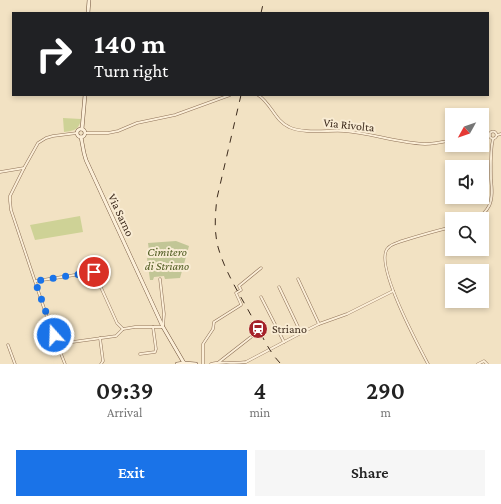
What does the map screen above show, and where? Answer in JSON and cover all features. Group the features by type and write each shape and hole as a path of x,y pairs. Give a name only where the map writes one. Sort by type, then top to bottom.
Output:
{"main road":[{"path":"88,12 89,0"},
{"path":"82,129 78,130 77,133 81,137 84,136 85,133 82,129 85,96"},
{"name":"Via Sarno","path":"81,137 86,160 163,327 184,363"},
{"path":"177,364 196,364"}],"street":[{"path":"85,133 108,133 118,131 137,123 175,115 227,96"},
{"name":"Via Rivolta","path":"259,96 282,122 293,129 344,131 425,144 445,142"},
{"path":"493,139 490,135 491,133 495,132 496,135"},
{"path":"64,364 11,210 10,196 38,143 53,136 77,133"},
{"path":"485,212 490,205 492,192 491,147 493,139 496,135 501,134"},
{"path":"0,172 24,168"},
{"path":"428,364 414,339 393,291 384,254 387,248 392,245 445,229"},
{"path":"203,364 203,344 213,329 214,322 242,304 236,293 241,290 239,286 261,268"},
{"path":"35,281 94,272 117,323 123,329"},
{"path":"57,344 116,336 123,329 135,327 163,327 164,314 160,280"},
{"path":"298,280 319,324"},
{"path":"279,287 301,333"},
{"path":"211,364 218,362 238,364 246,363 319,324 347,314 393,291"},
{"path":"261,297 284,342"},
{"path":"140,354 155,352 156,349 153,327"},
{"path":"218,362 251,336"},
{"path":"100,338 103,361 101,364"},
{"path":"8,345 15,364"},
{"path":"478,364 484,361 487,364"}],"green space":[{"path":"63,118 81,119 79,126 76,129 64,132"},
{"path":"80,216 83,232 35,240 30,225"},
{"name":"Cimitero di Striano","path":"176,241 189,246 180,278 165,279 164,276 154,277 153,280 150,280 147,258 150,258 148,243"}],"railway":[{"path":"261,12 264,0"},
{"path":"241,96 217,198 215,223 216,235 221,256 233,283 268,348 281,364"}],"place":[{"name":"Striano","path":"258,329"}],"route":[{"path":"54,335 35,281 94,272"}]}
